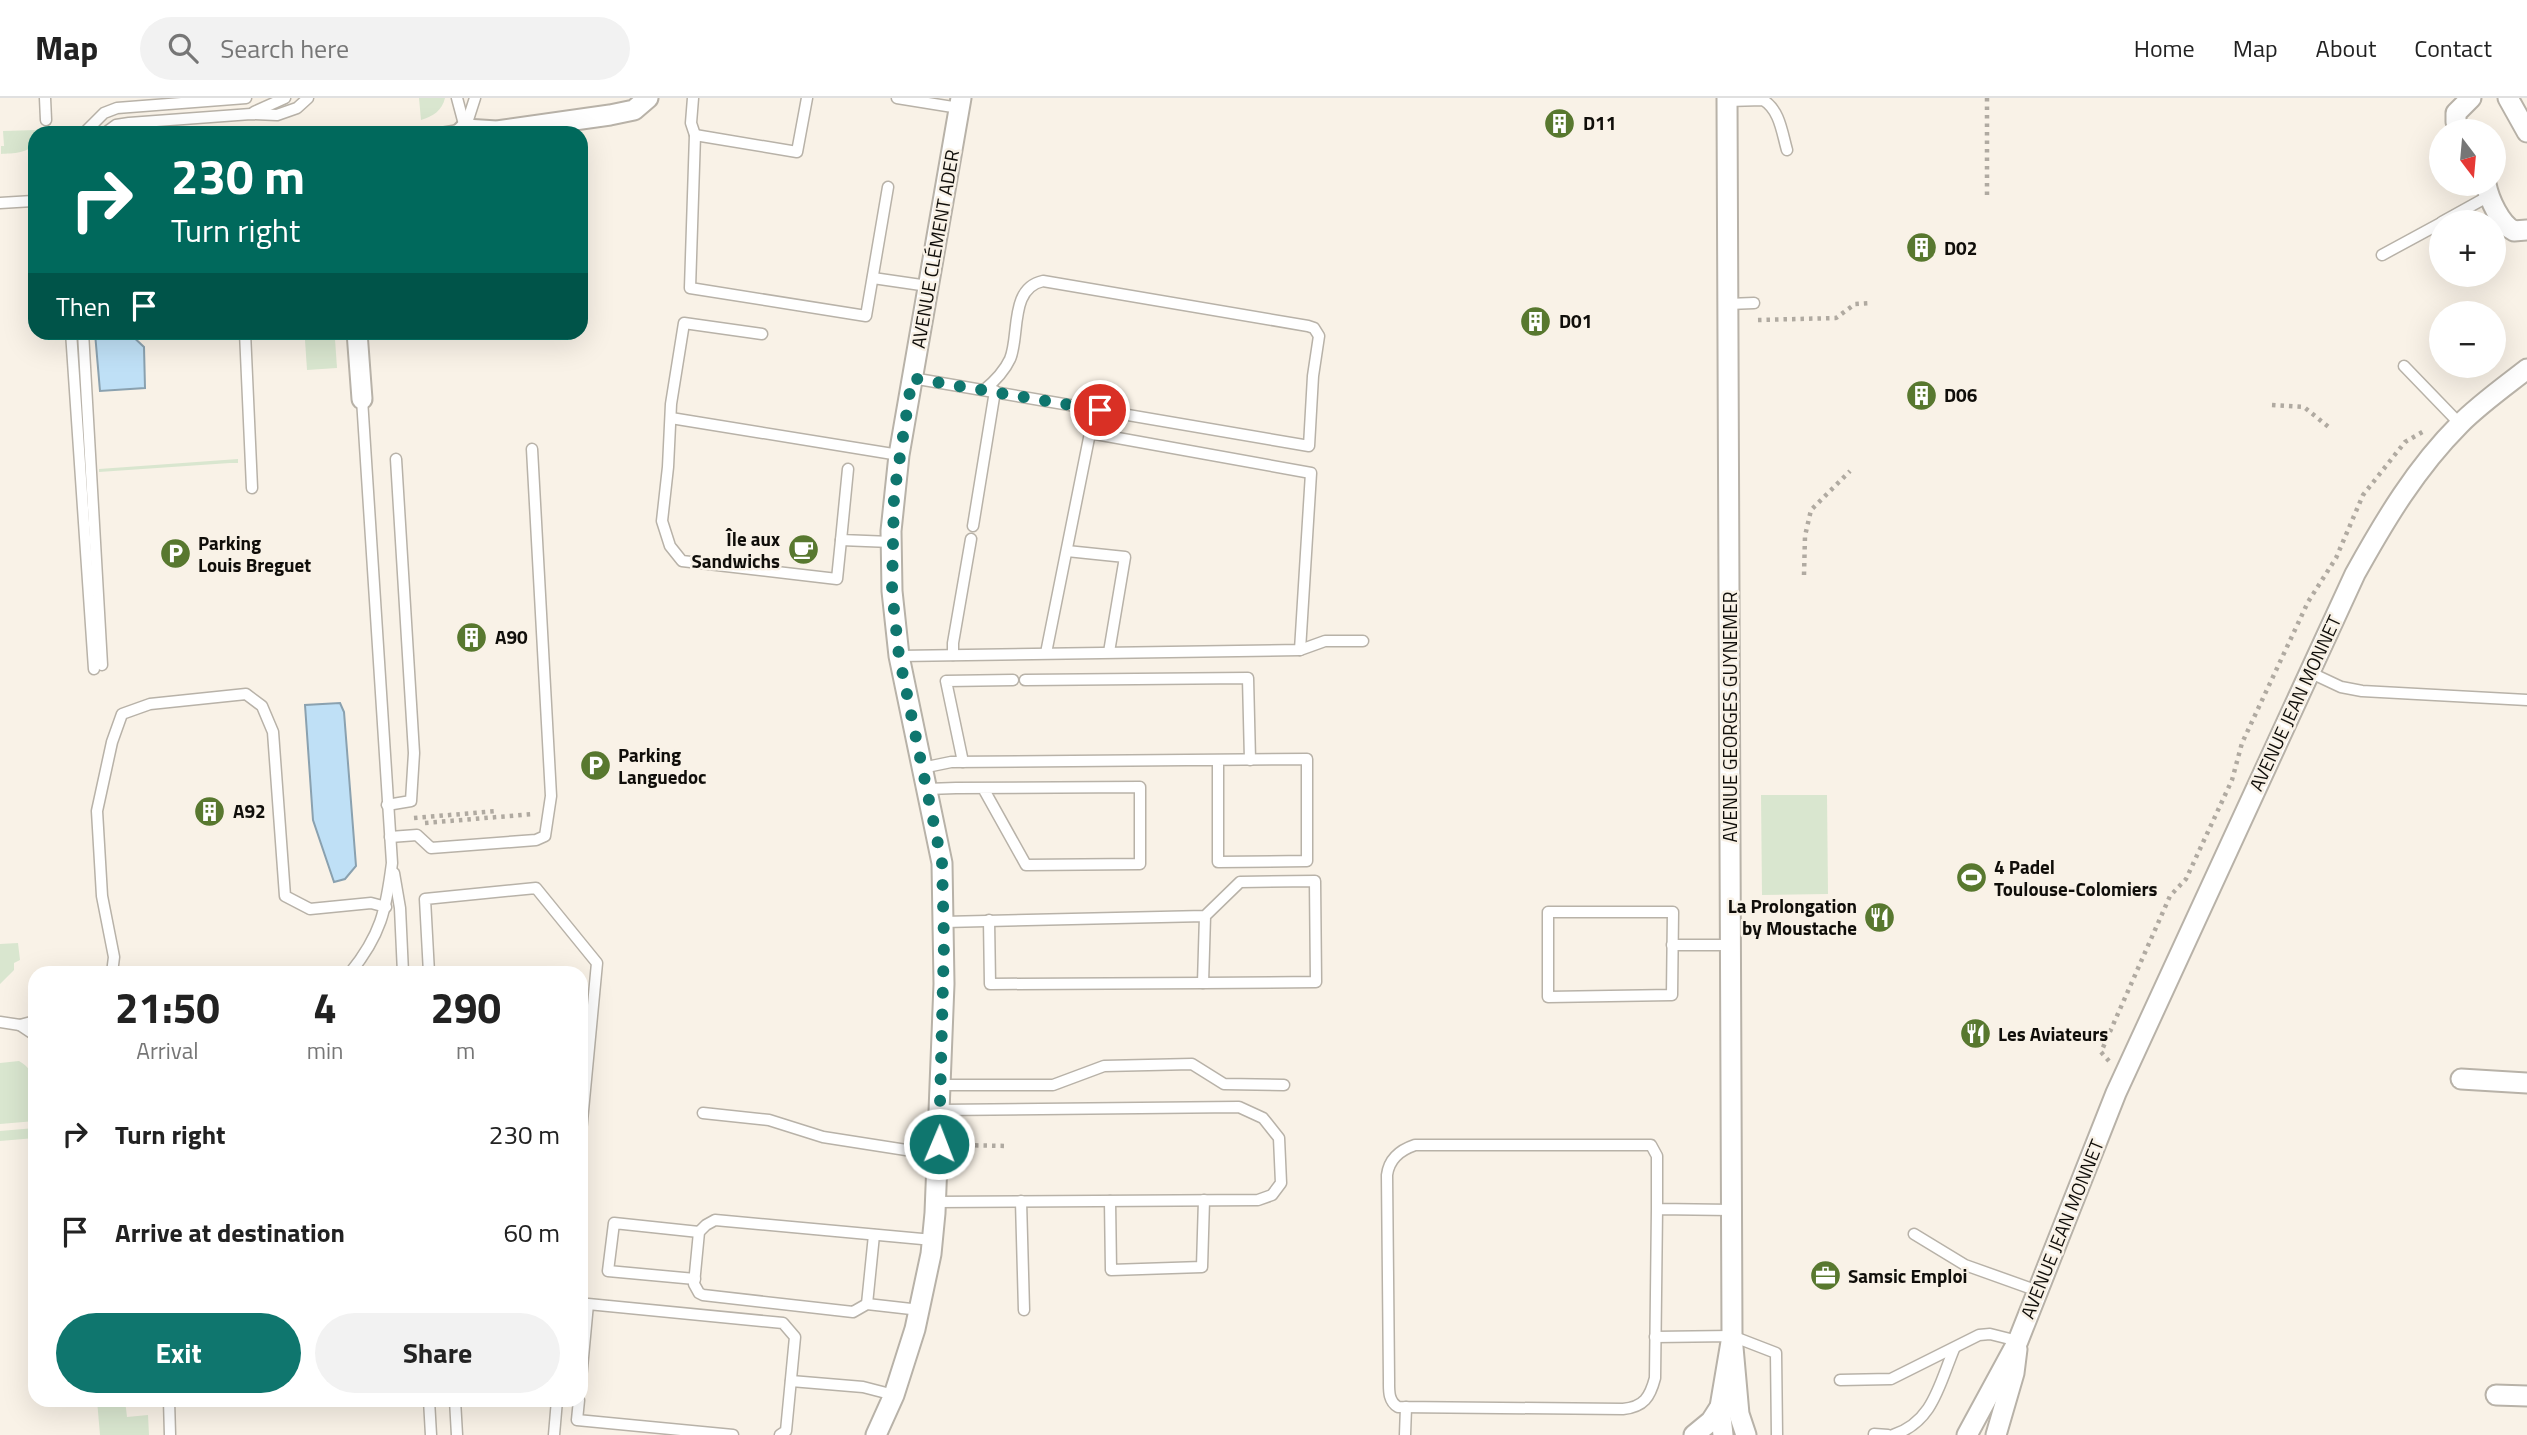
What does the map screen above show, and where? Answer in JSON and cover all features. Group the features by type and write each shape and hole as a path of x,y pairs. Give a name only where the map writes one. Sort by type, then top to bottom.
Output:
{"street":[{"path":"532,126 634,110 648,98"},
{"path":"2456,119 2456,113 2471,98"},
{"path":"2508,98 2527,132"},
{"name":"AVENUE GEORGES GUYNEMER","path":"1727,99 1732,1336 1742,1432"},
{"name":"AVENUE CLÉMENT ADER","path":"876,1435 894,1395 920,1310 933,1240 936,1202 944,922 942,863 899,656 892,591 891,541 899,455 960,103"},
{"path":"2491,196 2509,229 2516,232 2527,230"},
{"path":"358,340 362,399"},
{"name":"AVENUE JEAN MONNET","path":"1967,1435 2018,1341 2122,1078 2355,574 2386,517 2425,463 2460,424 2527,369"},
{"path":"2461,1079 2527,1083"},
{"name":"AVENUE GEORGES GUYNEMER","path":"1723,1435 1720,1407 1732,1336"},
{"name":"AVENUE JEAN MONNET","path":"1996,1435 2014,1373 2018,1341"},
{"path":"2496,1395 2527,1396"},
{"path":"1693,1435 1711,1420 1720,1407"}],"lane":[{"path":"45,98 46,120"},
{"path":"91,126 104,113 117,108 246,98"},
{"path":"251,114 285,98"},
{"path":"115,126 129,122 251,114 277,115 298,108 308,98"},
{"path":"457,98 462,126"},
{"path":"465,126 475,98"},
{"path":"692,98 691,122 695,135 690,288 866,316 888,187"},
{"path":"695,135 797,152 807,98"},
{"path":"897,98 960,103"},
{"path":"1727,99 1763,100 1767,103 1777,116 1787,150"},
{"path":"2460,210 2480,196"},
{"path":"0,203 28,201"},
{"path":"2382,255 2429,230"},
{"path":"873,278 928,286"},
{"path":"912,378 990,391 1310,446 1313,376 1319,336 1314,328 1308,326 1043,281 1030,288 1017,309 1011,357 990,391 973,526"},
{"path":"1728,314 1754,303"},
{"path":"762,334 684,323 671,418 662,520 670,545 682,561 836,579 848,469"},
{"path":"72,340 98,667 83,340"},
{"path":"246,340 252,488"},
{"path":"2404,366 2460,424"},
{"path":"355,966 373,942 386,907 391,863 362,399"},
{"path":"671,418 899,455"},
{"path":"1046,653 1090,433 1311,473 1300,650"},
{"path":"390,837 417,835 432,848 536,840 545,836 551,796 533,449"},
{"path":"387,805 411,801 414,753 397,459"},
{"path":"953,655 971,539"},
{"path":"841,540 891,541"},
{"path":"1067,551 1125,557 1109,652"},
{"path":"899,656 1300,650 1325,641 1363,640"},
{"path":"2309,672 2341,687 2362,691 2527,700"},
{"path":"1025,680 1248,678 1250,760"},
{"path":"963,762 946,681 1013,680"},
{"path":"116,966 102,896 97,811 112,742 122,714 150,704 246,694 262,706 273,732 285,895 310,909 371,903 386,907"},
{"path":"922,768 963,762 1307,759 1307,862 1218,862 1219,760"},
{"path":"927,789 984,788 1140,787 1140,864 1026,865 984,788"},
{"path":"391,863 400,908 403,966"},
{"path":"944,922 989,920 1205,916 1240,882 1315,881 1316,982 990,984 989,920"},
{"path":"429,966 425,899 536,888 597,963 588,1058"},
{"path":"1548,912 1673,912 1672,945 1672,995 1548,997 1548,912"},
{"path":"1203,984 1205,916"},
{"path":"1672,945 1731,945"},
{"path":"113,966 114,957"},
{"path":"0,1022 20,1025 28,1023"},
{"path":"20,1025 28,1030"},
{"path":"940,1085 1053,1085 1104,1066 1192,1064 1224,1084 1284,1085"},
{"path":"936,1202 1258,1200 1272,1195 1280,1183 1279,1138 1263,1118 1239,1107 940,1110"},
{"path":"703,1112 769,1121 823,1138 939,1150"},
{"path":"1415,1145 1651,1145 1657,1156 1655,1336 1655,1378 1650,1395 1631,1409 1398,1407 1391,1400 1389,1380 1388,1167 1397,1154 1415,1145"},
{"path":"1110,1201 1111,1270 1202,1267 1204,1200"},
{"path":"1021,1201 1024,1310"},
{"path":"1657,1209 1732,1210"},
{"path":"920,1310 867,1304 853,1312 708,1297 699,1293 694,1284 699,1232 715,1220 933,1240"},
{"path":"695,1279 608,1271 614,1223 699,1232"},
{"path":"1914,1234 1965,1265 2038,1291"},
{"path":"867,1304 874,1235"},
{"path":"588,1304 783,1323 795,1337 786,1431 780,1435"},
{"path":"1840,1380 1891,1379 1979,1335 1990,1334 2018,1341"},
{"path":"1655,1336 1732,1336 1776,1353 1777,1435"},
{"path":"1874,1434 1890,1435 1905,1431 1919,1422 1928,1410 1954,1349"},
{"path":"791,1381 863,1387 894,1395"},
{"path":"169,1407 170,1435"},
{"path":"429,1407 431,1435"},
{"path":"455,1407 457,1435"},
{"path":"554,1435 556,1407"},
{"path":"578,1407 577,1420 733,1435"},
{"path":"1405,1435 1406,1407"}],"path":[{"path":"1987,98 1987,199"},
{"path":"1728,314 1749,324 1753,320 1836,318 1855,304 1871,303"},
{"path":"2272,405 2304,407 2331,429"},
{"name":"AVENUE JEAN MONNET","path":"2122,1078 2101,1052 2170,896 2186,879 2232,780 2242,743 2297,626 2336,558 2363,495 2405,442 2430,427"},
{"path":"1804,575 1805,536 1811,510 1850,471"},
{"path":"389,823 533,815 542,809"},
{"path":"389,823 497,811"},
{"path":"939,1150 1009,1146"}],"green space":[{"path":"419,98 445,98 436,112 421,120"},
{"path":"28,130 28,149 1,154 1,146 4,146 3,131"},
{"path":"305,340 335,340 337,368 307,370"},
{"path":"238,459 238,463 99,472 99,469"},
{"path":"1761,795 1827,795 1828,894 1762,895"},
{"path":"18,943 20,960 14,963 14,970 0,984 0,944"},
{"path":"19,1061 28,1068 28,1122 0,1124 0,1063"},
{"path":"28,1129 28,1139 0,1141 0,1131"},
{"path":"98,1407 126,1407 127,1417 148,1415 149,1435 100,1435"}],"water":[{"path":"96,340 136,340 144,347 145,388 100,391"},
{"path":"340,703 344,712 356,866 345,879 334,882 313,820 305,705"}],"place":[{"name":"D11","path":"1560,123"},
{"name":"D02","path":"1921,248"},
{"name":"D01","path":"1536,321"},
{"name":"D06","path":"1921,395"},
{"name":"Île aux Sandwichs","path":"803,550"},
{"name":"Parking Louis Breguet","path":"175,554"},
{"name":"A90","path":"472,637"},
{"name":"Parking Languedoc","path":"595,766"},
{"name":"A92","path":"210,811"},
{"name":"4 Padel Toulouse-Colomiers","path":"1971,878"},
{"name":"La Prolongation by Moustache","path":"1880,917"},
{"name":"Les Aviateurs","path":"1975,1034"},
{"name":"Samsic Emploi","path":"1825,1276"}],"route":[{"path":"939,1144 944,942 942,863 899,656 892,591 891,531 894,495 912,378 1100,410"}]}
